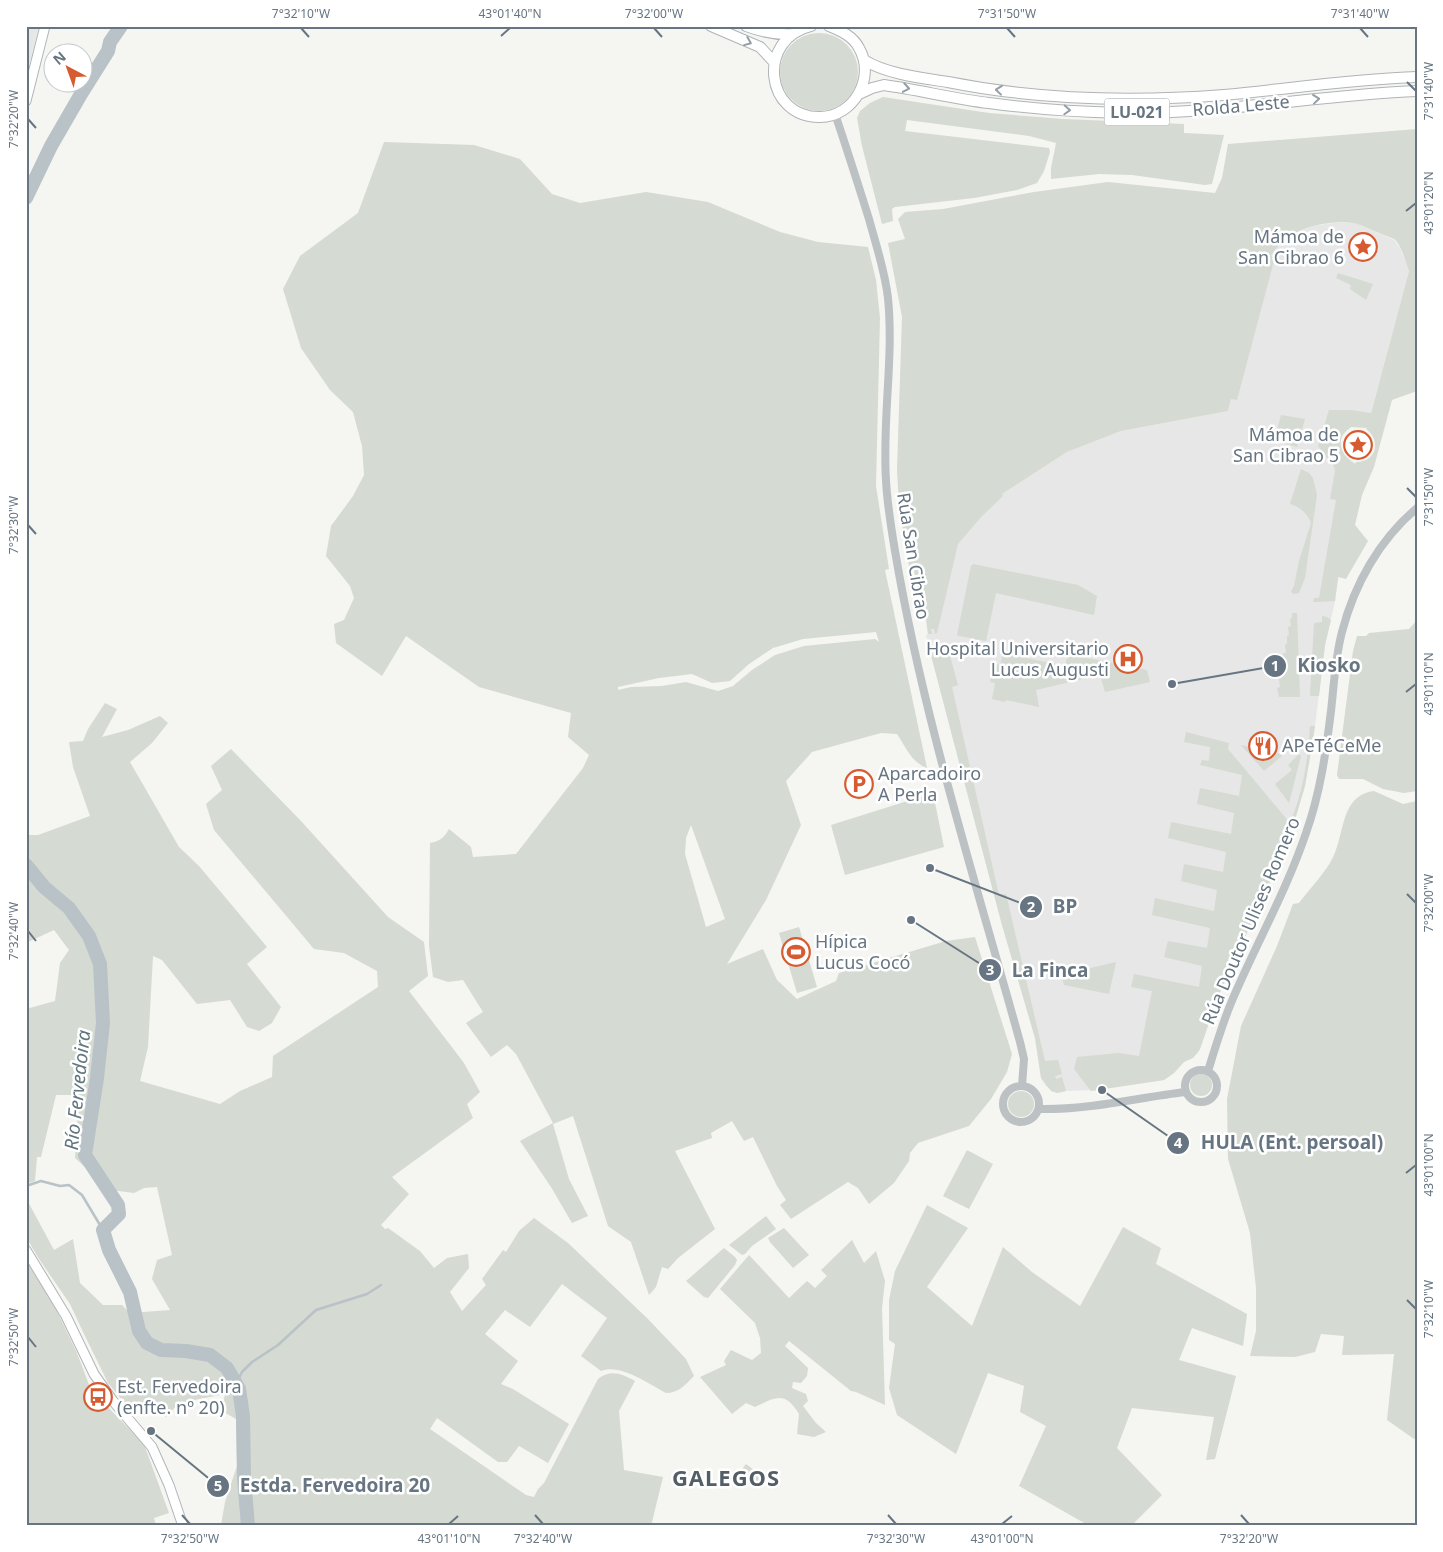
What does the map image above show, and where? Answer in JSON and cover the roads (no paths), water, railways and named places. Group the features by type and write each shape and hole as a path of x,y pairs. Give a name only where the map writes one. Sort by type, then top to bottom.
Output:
{"highway":[{"path":"711,26 760,47 774,62"},
{"path":"746,26 763,33 792,34"},
{"path":"811,26 792,34 778,52 774,62 777,90 784,101 795,110 808,116 821,117 835,114"},
{"path":"829,26 841,30 859,48 864,60 865,77 859,94"},
{"name":"Rolda Leste","path":"864,60 883,69 981,88 1044,95 1105,98 1203,96 1341,82 1417,77"},
{"name":"Rolda Leste","path":"835,114 849,106 859,94 884,85 995,104 1038,109 1123,113 1221,109 1374,93 1417,91"}],"main road":[{"path":"26,101 45,26"},
{"path":"26,1250 66,1316 102,1386 152,1447 169,1485 183,1526"}],"street":[{"name":"Rúa San Cibrao","path":"835,114 882,264 888,296 890,336 886,480 895,551 929,715 1020,1042 1024,1059 1022,1086"},
{"name":"Rúa Doutor Ulises Romero","path":"1208,1071 1217,1039 1231,1004 1297,859 1315,804 1326,751 1342,633 1357,586 1385,542 1405,518 1417,508"},
{"path":"1198,1069 1208,1071 1215,1077 1216,1090 1212,1098 1197,1102 1185,1092 1184,1082 1189,1073 1198,1069"},
{"path":"1022,1086 1029,1087 1039,1100 1039,1109 1035,1117 1024,1123 1010,1119 1002,1106 1004,1096 1010,1089 1022,1086"},
{"path":"1039,1109 1065,1110 1185,1092"}],"waterway":[{"name":"Río Fervedoira","path":"26,198 51,146 121,26"},
{"name":"Río Fervedoira","path":"26,865 44,887 69,908 89,936 100,964 103,1023 85,1155 118,1205 119,1214 103,1230 109,1250 130,1292 139,1331 147,1343 161,1350 186,1351 210,1355 227,1368 239,1389 243,1416 244,1478 248,1526"},
{"path":"26,1186 41,1181 60,1186 69,1185 82,1195 103,1230"},
{"path":"236,1383 242,1372 252,1362 278,1345 316,1310 367,1294 381,1285"}],"place":[{"name":"Mámoa de San Cibrao 6","path":"1363,247"},
{"name":"Mámoa de San Cibrao 5","path":"1358,445"},
{"name":"Hospital Universitario Lucus Augusti","path":"1128,659"},
{"name":"Kiosko","path":"1172,684"},
{"name":"APeTéCeMe","path":"1263,746"},
{"name":"Aparcadoiro A Perla","path":"859,784"},
{"name":"BP","path":"930,868"},
{"name":"La Finca","path":"911,920"},
{"name":"Hípica Lucus Cocó","path":"796,952"},
{"name":"HULA (Ent. persoal)","path":"1102,1090"},
{"name":"Est. Fervedoira (enfte. nº 20)","path":"98,1397"},
{"name":"Estda. Fervedoira 20","path":"151,1431"}],"district":[{"name":"GALEGOS","path":"726,1478"}]}
